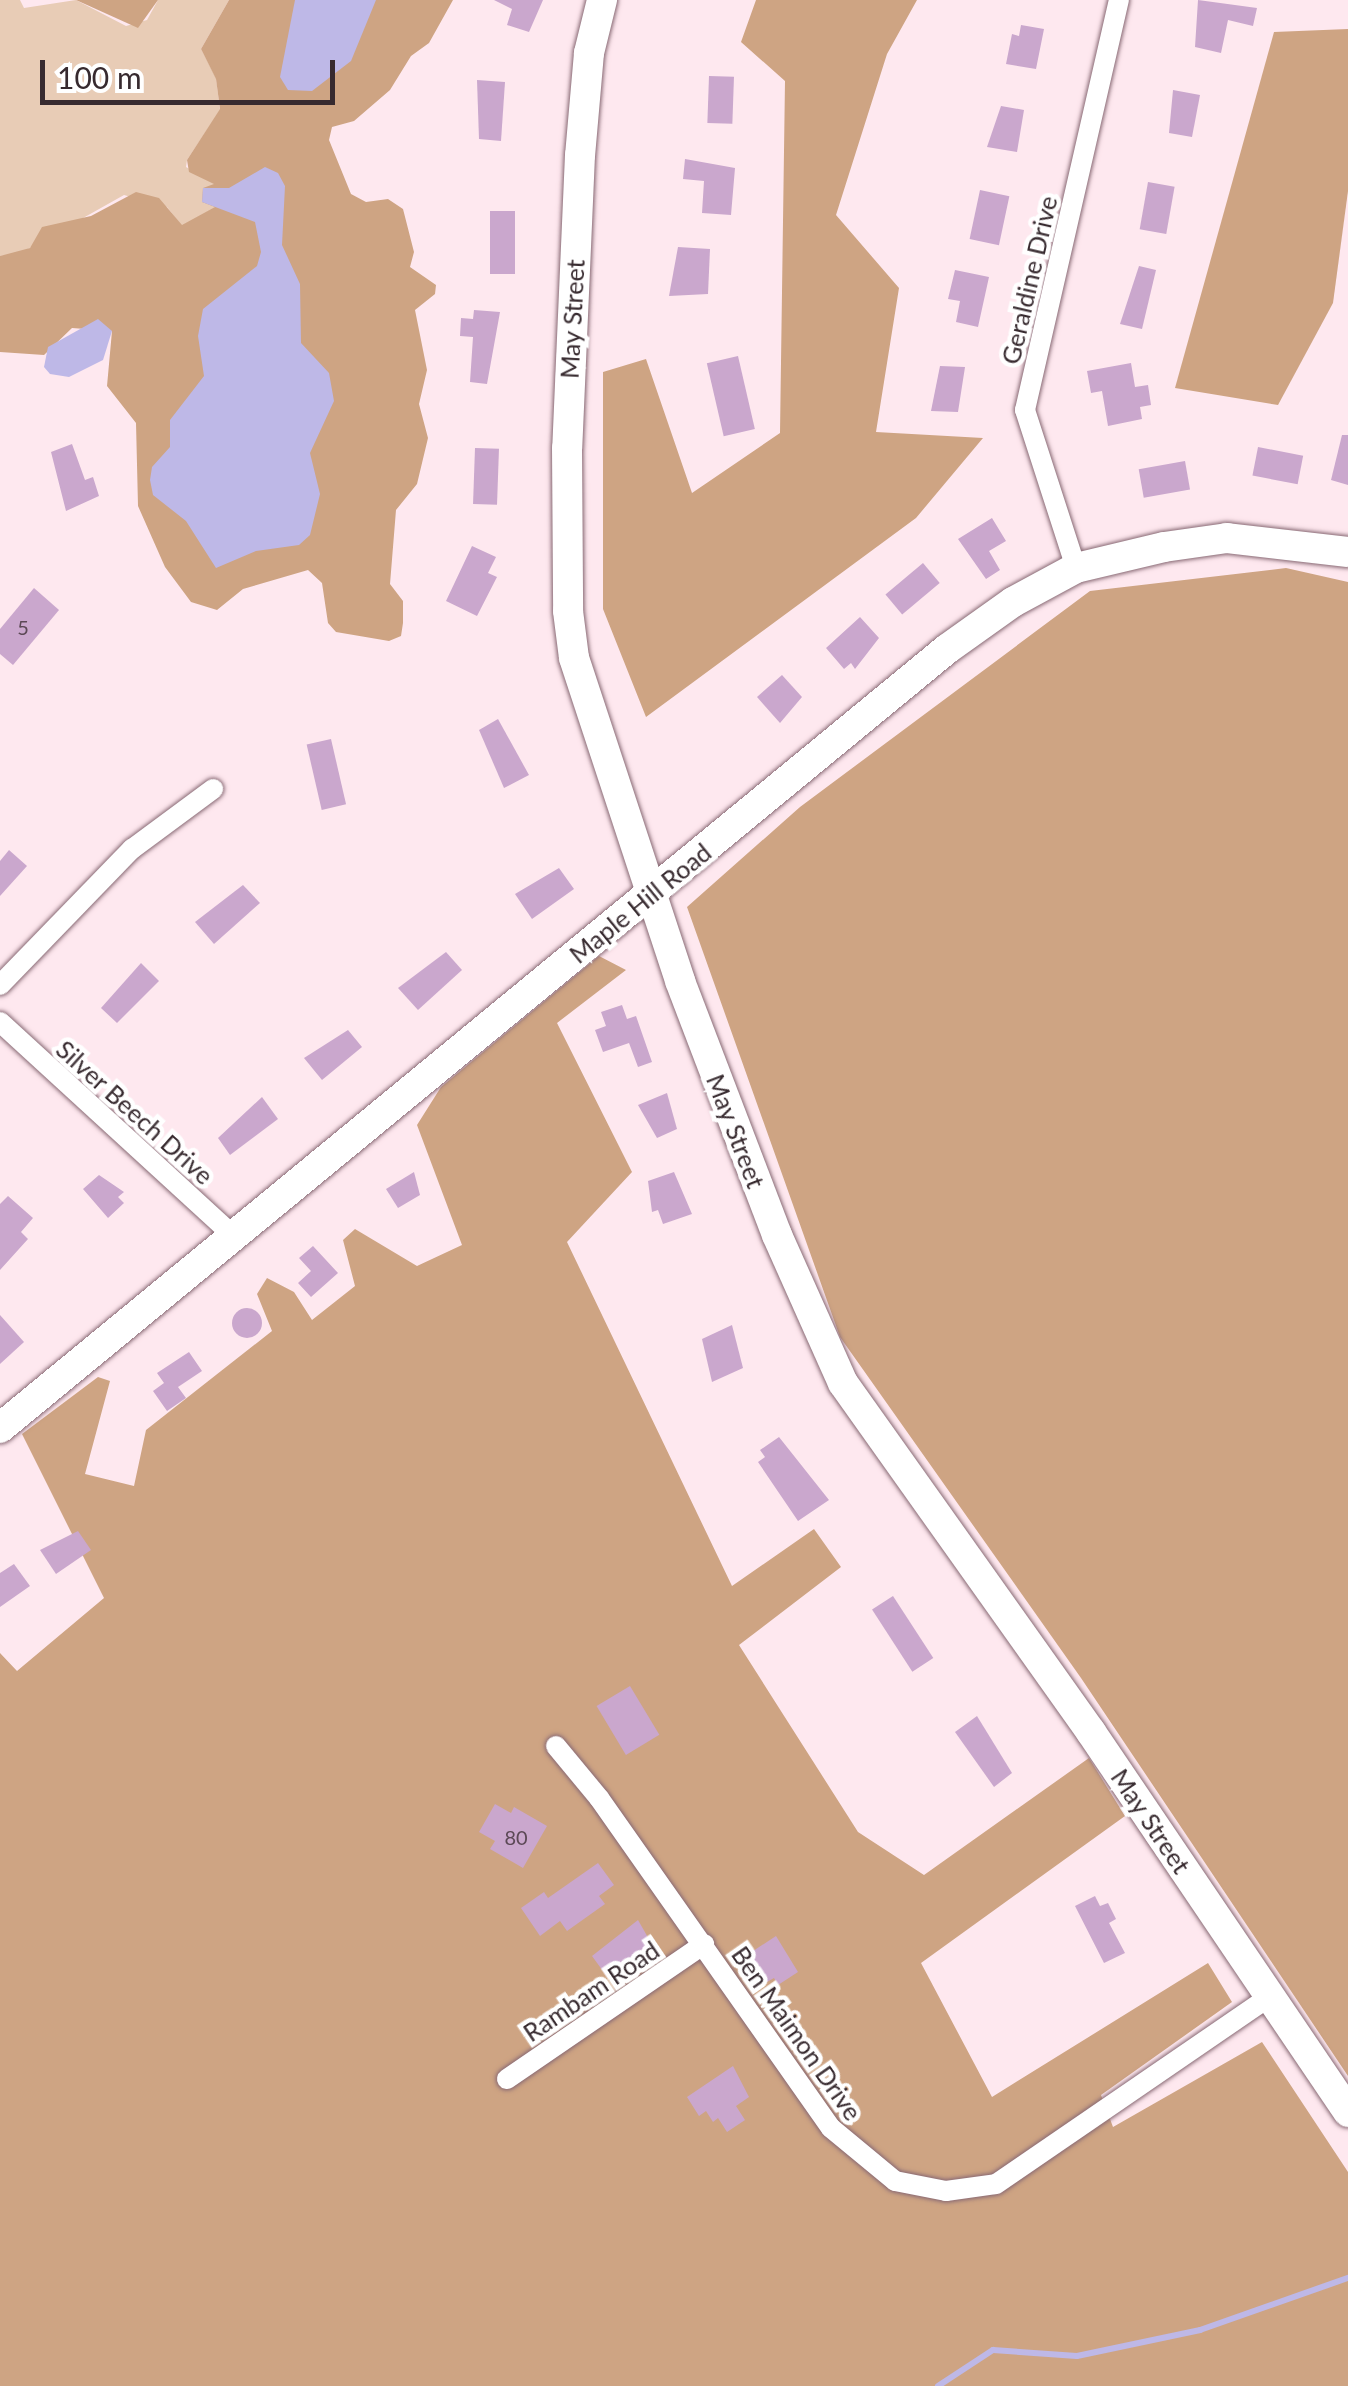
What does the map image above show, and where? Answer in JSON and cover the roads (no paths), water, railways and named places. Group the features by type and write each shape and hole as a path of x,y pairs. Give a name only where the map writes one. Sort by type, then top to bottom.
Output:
{"street":[{"name":"May Street","path":"602,0 589,53 580,155 566,448 568,611 578,669 710,1065 843,1383 1091,1732 1348,2112"},
{"name":"Geraldine Drive","path":"1076,568 1025,410 1119,0"},
{"name":"Maple Hill Road","path":"0,1428 236,1238 946,649 1076,568 1227,538 1348,552"},
{"path":"0,985 132,849 213,790"},
{"name":"Silver Beech Drive","path":"0,1022 236,1238"},
{"name":"Ben Maimon Drive","path":"556,1746 704,1944 831,2128 871,2166 920,2190 970,2191 996,2184 1269,1998"},
{"name":"Rambam Road","path":"507,2079 704,1944"}],"waterway":[{"path":"938,2386 993,2350 1077,2356 1200,2330 1348,2278"}]}
